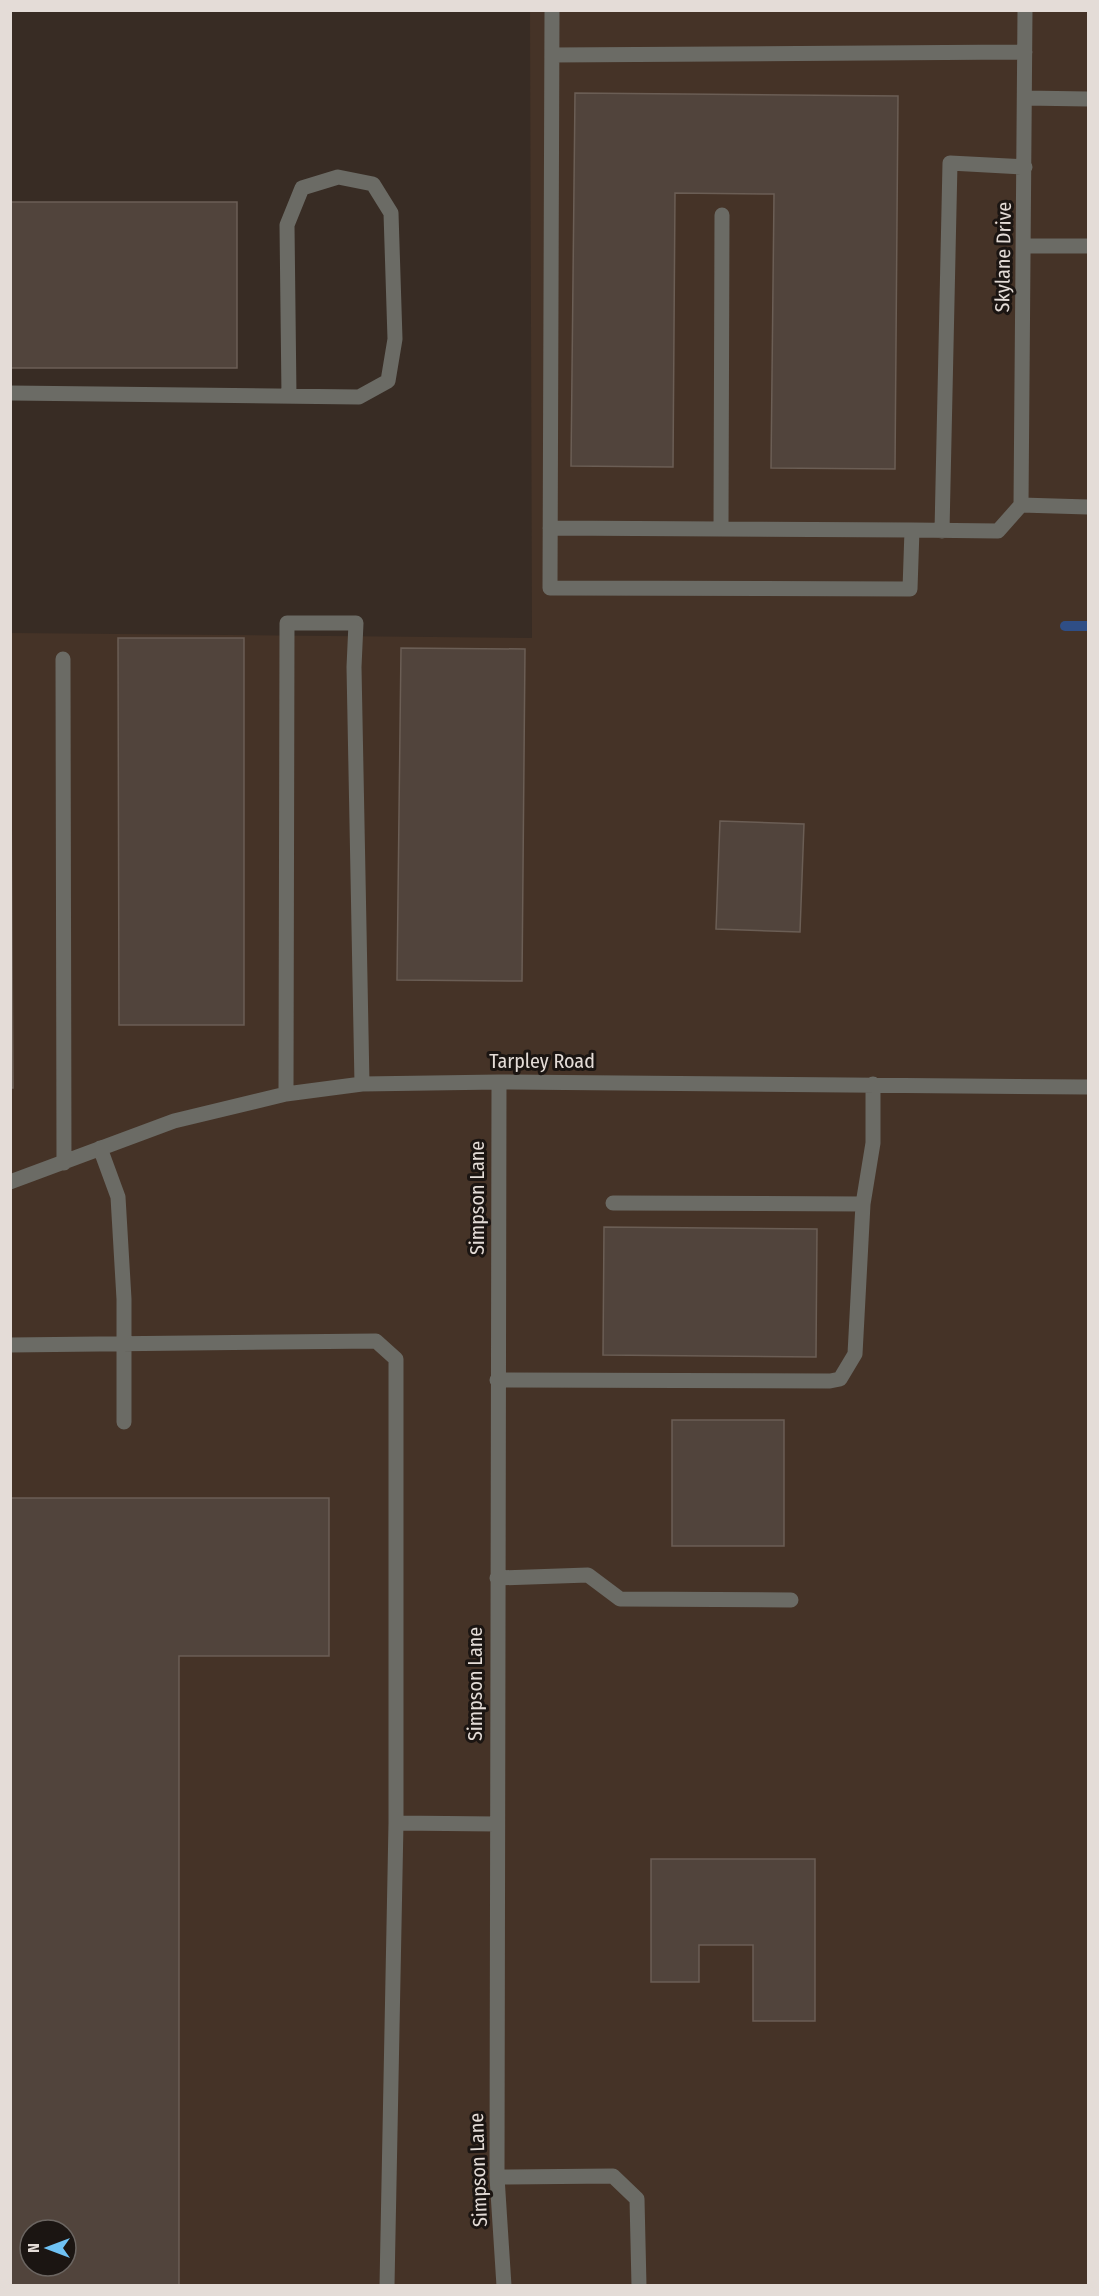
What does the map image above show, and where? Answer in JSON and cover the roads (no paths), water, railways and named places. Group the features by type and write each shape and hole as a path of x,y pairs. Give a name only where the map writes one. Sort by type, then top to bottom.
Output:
{"street":[{"path":"552,10 549,588 910,589 912,530"},
{"name":"Skylane Drive","path":"1021,505 1025,10"},
{"path":"552,55 1025,52"},
{"path":"1025,98 1089,99"},
{"path":"942,531 951,163 1025,166"},
{"path":"10,393 359,397 388,381 394,339 391,213 373,184 338,177 302,188 287,225 288,396"},
{"path":"721,529 722,215"},
{"path":"1024,246 1089,246"},
{"path":"549,528 998,531 1021,505 1089,507"},
{"path":"286,1094 287,622 356,622 354,667 362,1084"},
{"path":"63,659 64,1163"},
{"name":"Tarpley Road","path":"10,1182 174,1121 286,1094 362,1084 499,1082 1089,1087"},
{"name":"Simpson Lane","path":"499,1082 496,1380 496,2177 504,2286"},
{"path":"496,1380 830,1381 840,1379 855,1354 863,1204 873,1143 873,1084"},
{"path":"100,1148 118,1197 124,1344 124,1422"},
{"path":"613,1203 863,1204"},
{"path":"10,1346 375,1341 396,1359 396,1823 387,2286"},
{"path":"496,1578 588,1575 620,1599 792,1600"},
{"path":"396,1823 496,1824"},
{"path":"496,2177 614,2176 637,2199 639,2286"}],"waterway":[{"path":"1065,626 1088,626"}]}
